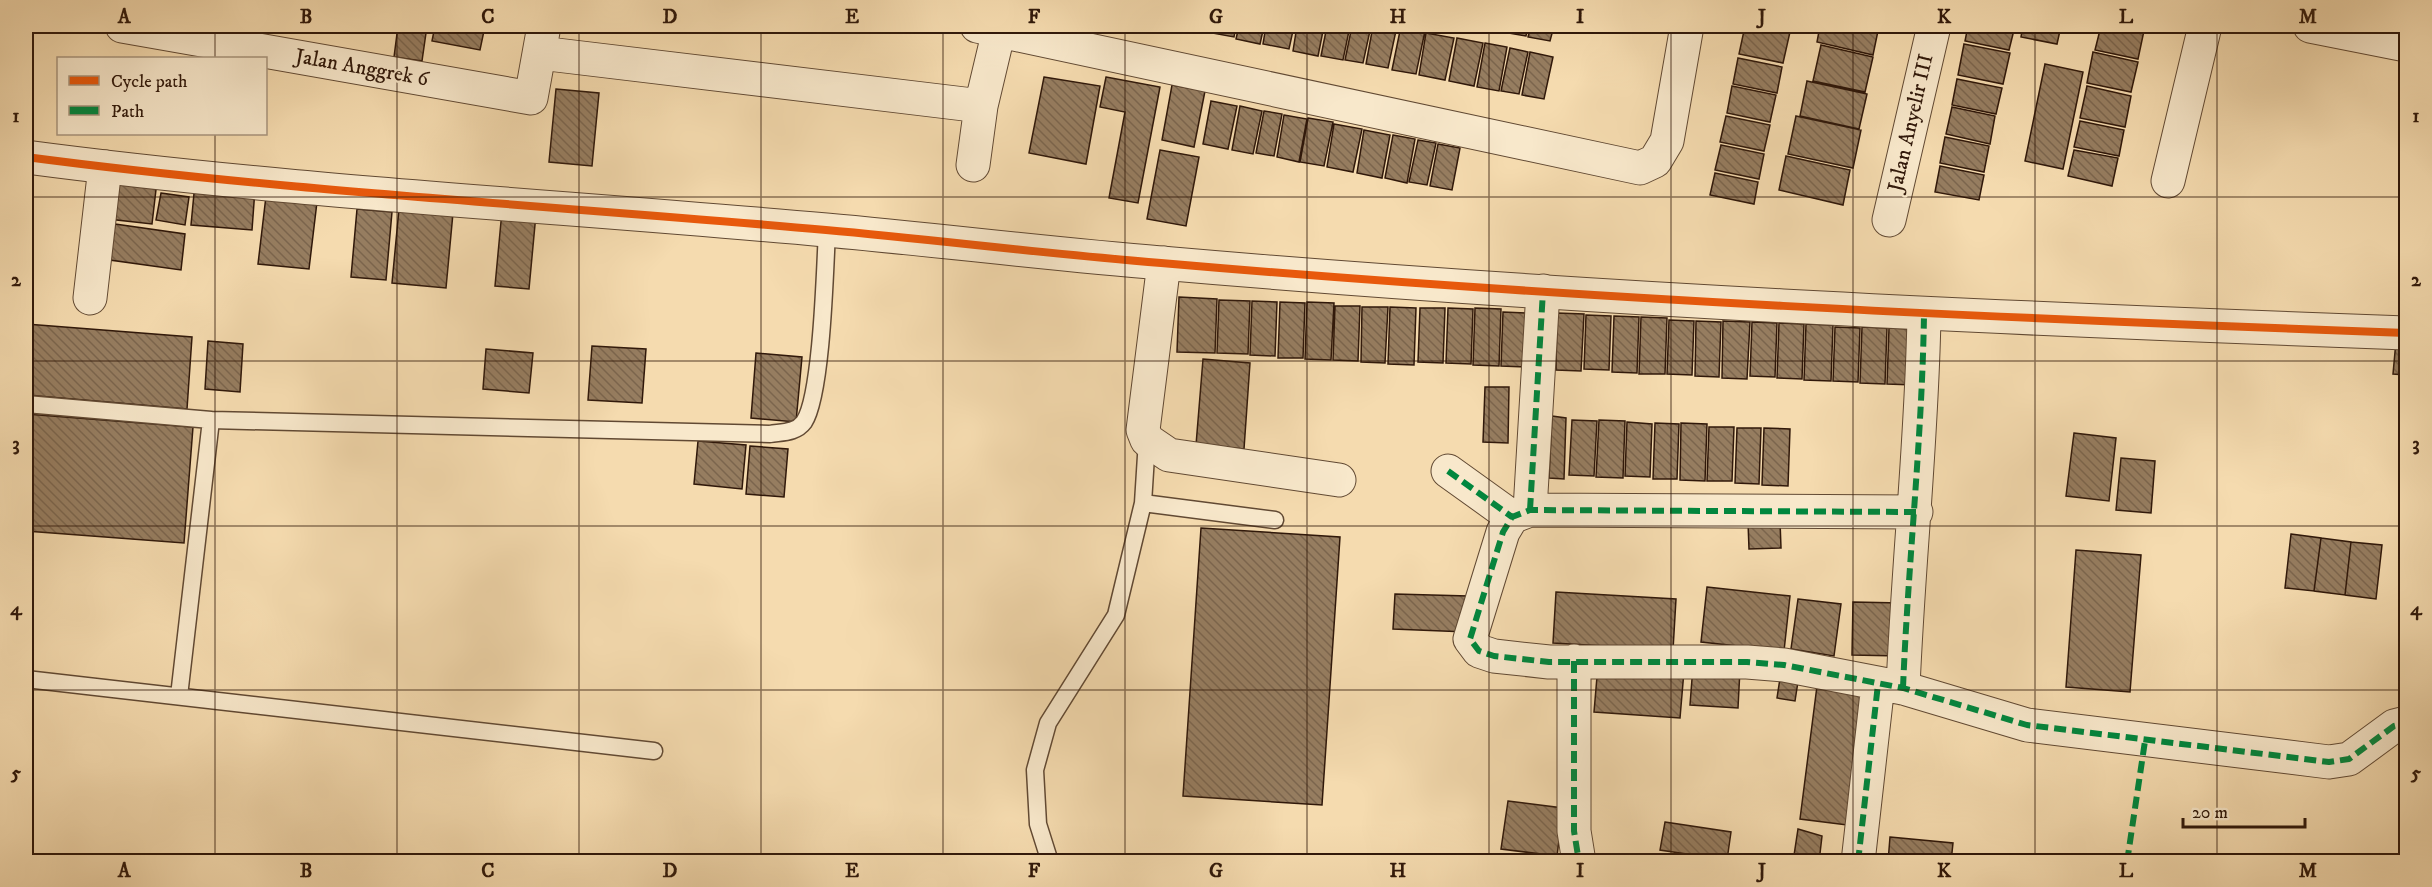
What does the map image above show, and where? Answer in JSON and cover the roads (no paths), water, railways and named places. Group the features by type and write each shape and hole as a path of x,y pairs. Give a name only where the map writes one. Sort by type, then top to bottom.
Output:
{"street":[{"name":"Jalan Anggrek 6","path":"122,26 179,31 531,98 542,40"},
{"path":"974,165 992,27 1640,168 1655,160 1667,141 1687,26"},
{"name":"Jalan Anyelir III","path":"1889,220 1934,26"},
{"path":"2168,181 2205,26"},
{"path":"2310,26 2406,45"},
{"path":"542,40 981,106"},
{"path":"26,157 105,167 518,206 828,230 1164,264 1924,315 2406,333"},
{"path":"90,298 105,167"},
{"path":"1164,264 1143,430 1147,440 1169,455 1339,480"},
{"path":"1543,291 1521,514 1503,532 1470,639 1472,646 1494,656 1574,661 1747,662 1784,665 1890,686 2027,725 2329,762 2349,759 2394,726 2406,723"},
{"path":"1858,861 1906,598 1916,512 1924,315"},
{"path":"1448,471 1521,514 1916,512"},
{"path":"1574,661 1574,831 1579,861"}],"lane":[{"path":"26,404 212,420 760,434 794,431 804,422 816,376 828,230"},
{"path":"179,696 212,420"},
{"path":"1050,861 1038,824 1035,770 1048,723 1116,615 1143,502 1147,440"},
{"path":"1143,502 1275,520"},
{"path":"26,680 654,752"}]}
